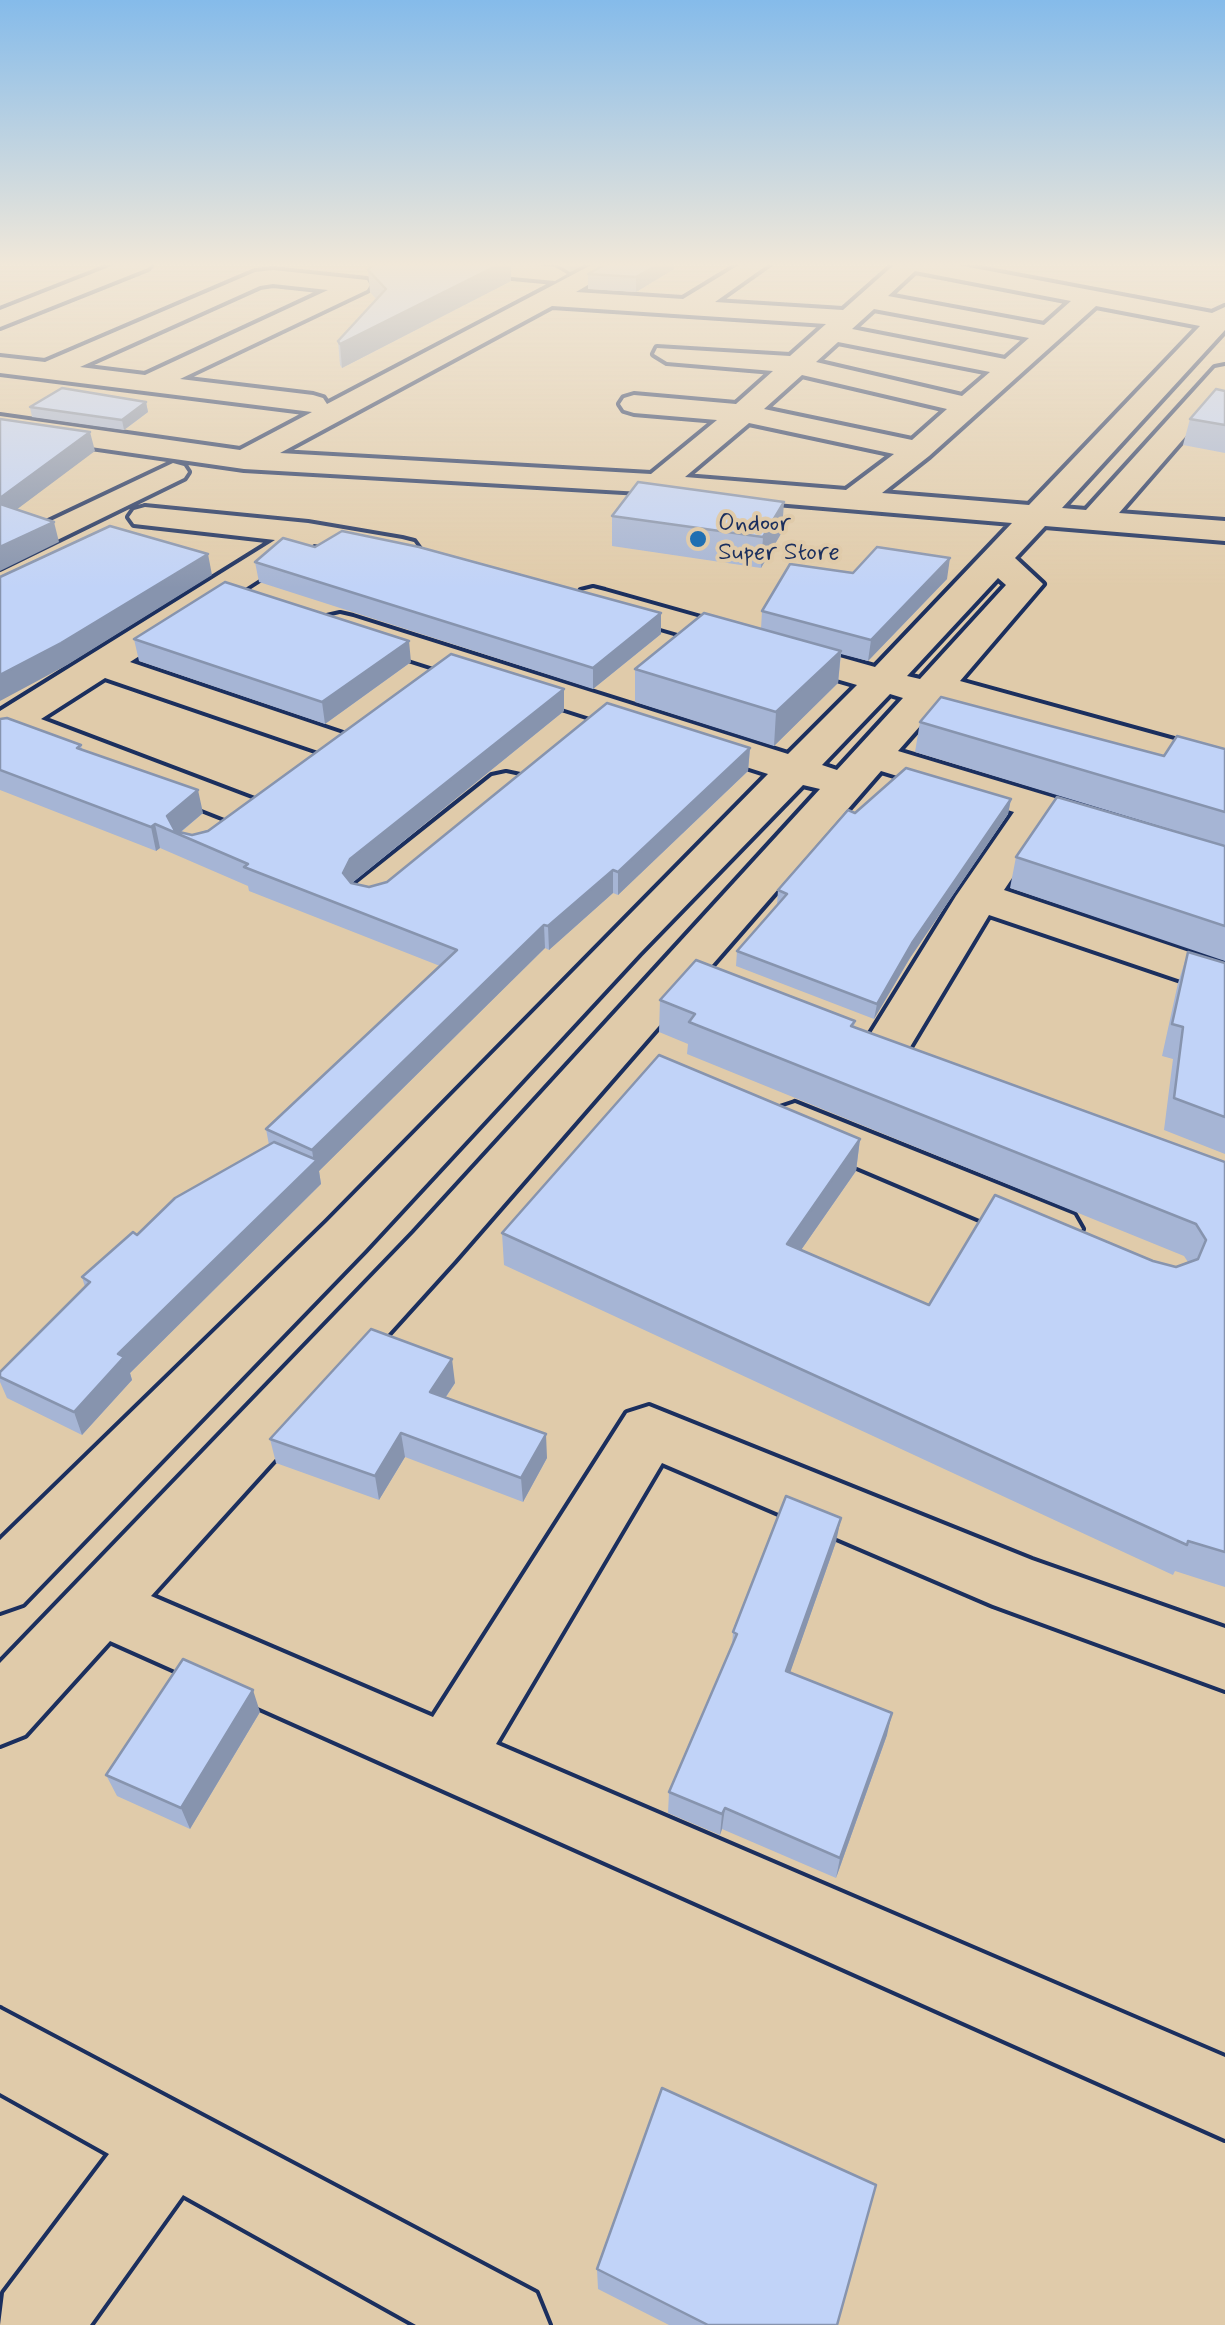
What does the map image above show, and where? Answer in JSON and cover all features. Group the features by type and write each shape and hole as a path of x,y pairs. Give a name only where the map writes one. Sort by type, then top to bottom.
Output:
{"street":[{"path":"52,372 312,404"},
{"path":"147,384 175,372"},
{"path":"0,588 146,517 312,404 376,372"},
{"path":"0,558 246,460 398,372"},
{"path":"658,484 789,372"},
{"path":"823,372 968,406"},
{"path":"853,500 918,450 1007,372"},
{"path":"0,1583 346,1236 795,769 915,687 1026,584 996,558 1171,372"},
{"path":"1093,522 1225,374"},
{"path":"634,404 744,413 918,450"},
{"path":"0,425 206,473"},
{"path":"246,460 658,484 1225,531"},
{"path":"146,517 308,532 427,554"},
{"path":"6,725 308,532"},
{"path":"224,587 261,599"},
{"path":"555,588 915,687 1225,766"},
{"path":"298,612 444,660 630,685 795,769 859,771 1038,808 1225,863"},
{"path":"572,732 696,628"},
{"path":"412,684 444,660"},
{"path":"100,664 272,787"},
{"path":"0,1712 434,1246 613,1046 702,975 859,771 915,687"},
{"path":"6,725 272,787 364,719"},
{"path":"371,894 541,757"},
{"path":"887,1046 978,896 1038,808"},
{"path":"978,896 1225,980"},
{"path":"623,944 702,975"},
{"path":"613,1046 668,1069"},
{"path":"760,1107 1090,1244"},
{"path":"448,1757 649,1431 1016,1584 1225,1659"},
{"path":"100,1604 1225,2098"},
{"path":"0,2050 504,2325"},
{"path":"36,2325 170,2144"}],"building":[{"path":"62,388 146,402 122,420 30,407"},
{"path":"1216,389 1225,391 1225,425 1190,419"},
{"path":"0,419 90,432 0,498"},
{"path":"638,482 784,502 763,537 612,516"},
{"path":"0,504 54,522 0,547"},
{"path":"110,526 208,554 61,643 0,675 0,577"},
{"path":"342,531 419,547 661,613 593,668 255,562 283,538 315,547"},
{"path":"877,547 950,558 871,640 762,611 790,564 853,573"},
{"path":"225,582 409,641 322,702 134,639"},
{"path":"704,613 841,651 776,712 635,669"},
{"path":"451,654 564,689 350,859 343,873 351,883 369,887 387,882 607,703 750,748 618,872 613,870 548,926 544,925 312,1150 266,1129 457,950 244,867 248,864 155,824 151,827 0,770 0,719 7,718 81,745 77,748 198,790 167,816 175,831 192,835 208,831"},
{"path":"941,697 1164,756 1177,736 1225,749 1225,812 920,722"},
{"path":"906,768 1011,799 912,943 877,1004 737,951 787,894 778,890 848,810 855,813"},
{"path":"1057,797 1225,846 1225,926 1016,857"},
{"path":"1188,952 1225,963 1225,1117 1174,1098 1183,1027 1172,1024"},
{"path":"696,960 855,1021 851,1026 1225,1162 1225,1552 1188,1541 1187,1545 502,1233 659,1055 860,1139 787,1244 929,1305 995,1195 1153,1261 1176,1267 1198,1259 1206,1240 1196,1224 689,1022 695,1014 660,1000"},
{"path":"274,1142 317,1160 118,1354 124,1357 74,1412 0,1377 0,1372 90,1282 82,1277 133,1232 137,1235 175,1198"},
{"path":"371,1329 452,1359 430,1392 546,1434 521,1478 401,1433 375,1476 270,1439"},
{"path":"786,1496 841,1518 786,1671 892,1713 840,1858 725,1808 722,1814 669,1792 737,1634 733,1632"},
{"path":"183,1659 253,1690 181,1808 106,1775"},
{"path":"662,2088 876,2185 837,2325 708,2325 597,2269"}],"place":[{"name":"Ondoor Super Store","path":"698,539"}]}
